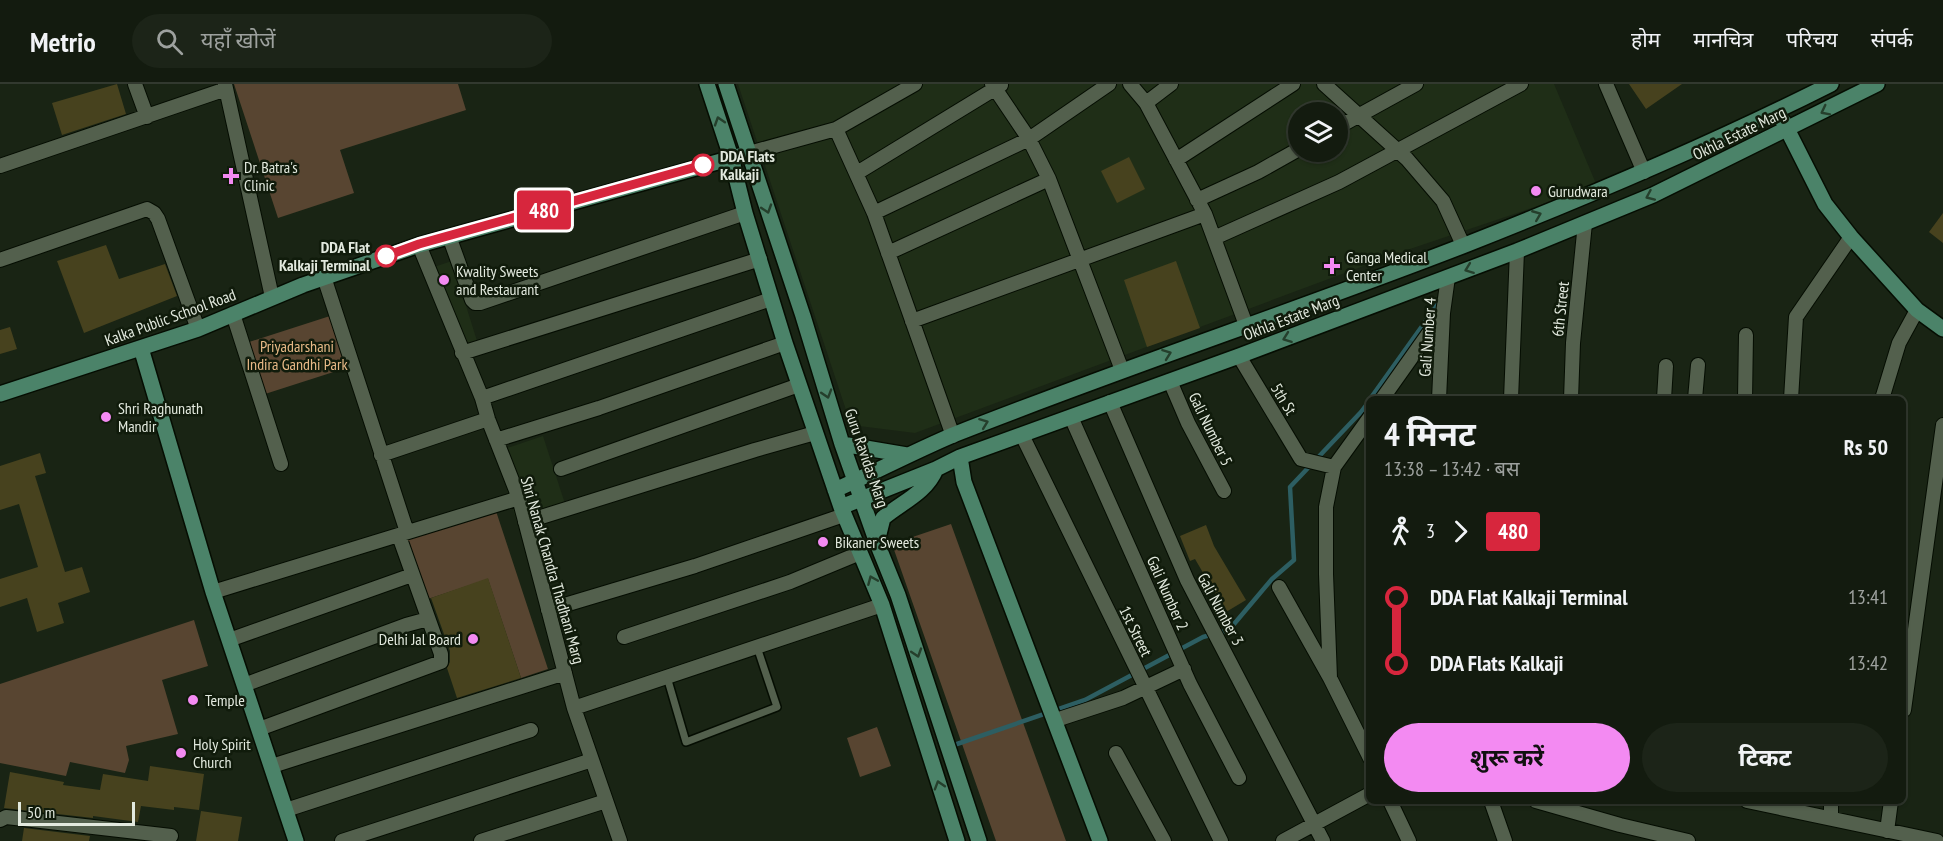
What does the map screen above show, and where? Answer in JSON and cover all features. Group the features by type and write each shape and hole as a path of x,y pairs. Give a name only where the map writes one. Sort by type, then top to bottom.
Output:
{"main road":[{"path":"707,84 731,157 771,299 815,433 842,511 882,604 952,840"},
{"name":"Guru Ravidas Marg","path":"726,84 803,316 842,444 898,595 979,841"},
{"name":"Okhla Estate Marg","path":"835,490 952,436 1122,370 1463,245 1644,172 1778,111 1831,84"},
{"name":"Okhla Estate Marg","path":"842,511 862,499 960,458 1517,251 1653,195 1877,84"},
{"path":"1778,111 1826,204 1851,237 1917,310 1943,329"},
{"name":"Kalka Public School Road","path":"0,394 198,329 272,297 419,244 749,153"},
{"path":"141,348 213,592 296,841"},
{"path":"842,444 907,455"},
{"path":"960,458 964,482 1100,841"},
{"path":"877,543 883,518 923,489 932,480 936,469"}],"street":[{"path":"135,84 147,117"},
{"path":"749,153 836,129 915,84"},
{"path":"874,213 1029,139 1109,84"},
{"path":"1130,84 1146,103 1204,214 1246,325"},
{"path":"1146,103 1171,84"},
{"path":"1176,160 1293,84"},
{"path":"1324,84 1397,150 1443,201 1463,245"},
{"path":"1348,121 1416,84"},
{"path":"1214,238 1339,182 1521,84"},
{"path":"1606,84 1644,172"},
{"path":"857,173 997,86 1029,139 1049,179 1122,370"},
{"path":"0,166 147,117 226,87 272,297"},
{"path":"836,129 874,213 952,436"},
{"path":"1197,200 1258,172 1288,155"},
{"path":"888,253 1049,179"},
{"path":"0,260 147,209 158,219 198,329"},
{"path":"449,236 472,300 480,303 745,213"},
{"path":"912,321 1204,214"},
{"name":"6th Street","path":"1571,396 1573,342 1584,223"},
{"path":"1791,396 1796,317 1851,237"},
{"name":"Shri Nanak Chandra Thadhani Marg","path":"419,244 462,354 482,398 519,498 574,708 606,801 616,840"},
{"path":"1511,396 1517,251"},
{"path":"462,354 760,259"},
{"name":"Gali Number 4","path":"1439,396 1443,313 1448,277"},
{"path":"259,729 441,662 441,654 412,575 381,455 324,278"},
{"path":"482,398 771,299"},
{"path":"1883,396 1899,343 1917,310"},
{"path":"1384,396 1443,313"},
{"path":"233,314 281,464"},
{"path":"1744,396 1746,335"},
{"path":"496,440 599,408 785,343"},
{"name":"5th St","path":"1239,356 1301,459 1334,467"},
{"path":"1695,396 1698,365"},
{"path":"1664,396 1666,366"},
{"name":"Gali Number 5","path":"1170,381 1188,423 1224,491"},
{"path":"561,469 799,385"},
{"name":"Gali Number 3","path":"1110,402 1187,580 1323,841"},
{"name":"Gali Number 2","path":"1071,417 1184,669 1239,778"},
{"path":"381,455 488,419"},
{"path":"1330,678 1326,507 1334,467 1366,423"},
{"path":"1906,695 1943,425"},
{"path":"525,522 815,433"},
{"name":"1st Street","path":"1022,435 1221,841"},
{"path":"213,592 519,498"},
{"path":"548,610 695,566 842,511"},
{"path":"624,637 790,582 860,553"},
{"path":"229,640 412,575"},
{"path":"1279,587 1330,678 1366,750"},
{"path":"574,708 882,604"},
{"path":"244,685 406,625 428,620"},
{"path":"1056,720 1146,688 1184,669"},
{"path":"272,766 565,673"},
{"path":"286,810 531,730"},
{"path":"1116,753 1164,841"},
{"path":"342,841 592,760"},
{"path":"1283,841 1366,796"},
{"path":"481,841 606,801"},
{"path":"1391,804 1409,841"},
{"path":"1492,804 1505,841"},
{"path":"1546,804 1688,841"},
{"path":"1778,804 1803,807 1831,818 1938,841"},
{"path":"1831,804 1831,818"},
{"path":"1887,831 1891,804"},
{"path":"0,820 6,817 171,836"}],"lane":[{"path":"667,677 686,742 777,707 757,647"}],"shaded area":[{"path":"738,84 1554,84 1597,186 1404,251 915,433 851,425"},
{"path":"452,261 478,344 454,351 428,269"},
{"path":"543,436 569,516 520,532 495,452"}],"green space":[{"path":"234,84 458,84 466,110 340,150 354,193 278,218"},
{"name":"Priyadarshani Indira Gandhi Park","path":"330,316 346,368 265,394 249,342"},
{"path":"494,505 548,669 521,678 488,579 425,600 403,536"},
{"path":"951,524 1066,841 996,841 892,544"},
{"path":"194,620 208,666 162,680 178,734 126,746 129,760 125,773 70,762 66,776 0,763 0,684"},
{"path":"877,727 891,766 860,777 847,738"}],"building":[{"path":"117,84 126,114 62,135 52,103"},
{"path":"1629,84 1682,84 1646,109"},
{"path":"1129,157 1145,189 1117,203 1101,171"},
{"path":"1943,213 1943,243 1929,232"},
{"path":"106,245 119,279 165,264 177,296 84,333 57,261"},
{"path":"1176,261 1200,328 1147,347 1124,280"},
{"path":"10,327 17,349 0,354 0,330"},
{"path":"40,453 46,473 35,476 65,572 82,567 90,592 58,603 64,623 37,632 27,598 0,607 0,579 38,567 19,504 0,510 0,466"},
{"path":"1206,525 1214,546 1246,600 1226,612 1195,559 1190,561 1180,536"},
{"name":"Delhi Jal Board","path":"488,578 521,678 457,698 447,668 450,662 450,651 431,598"},
{"path":"150,766 204,774 199,810 141,806 138,822 4,808 10,772 64,782 63,785 100,790 103,774 148,781"},
{"path":"201,811 242,817 238,841 196,841"},
{"path":"24,828 90,836 89,841 22,841"}],"waterway":[{"path":"1372,396 1440,301"},
{"path":"957,744 1085,700 1203,637 1229,630 1272,579 1294,560 1290,487 1366,405"}],"bus line":[{"name":"480","path":"386,256 419,244 703,165"}],"place":[{"name":"DDA Flats Kalkaji","path":"703,165"},
{"name":"Dr. Batra's Clinic","path":"231,176"},
{"name":"Gurudwara","path":"1536,191"},
{"name":"DDA Flat Kalkaji Terminal","path":"386,256"},
{"name":"Ganga Medical Center","path":"1332,266"},
{"name":"Kwality Sweets and Restaurant","path":"444,280"},
{"name":"Shri Raghunath Mandir","path":"106,417"},
{"name":"Bikaner Sweets","path":"823,542"},
{"name":"Delhi Jal Board","path":"473,639"},
{"name":"Temple","path":"193,700"},
{"name":"Holy Spirit Church","path":"181,753"}]}
